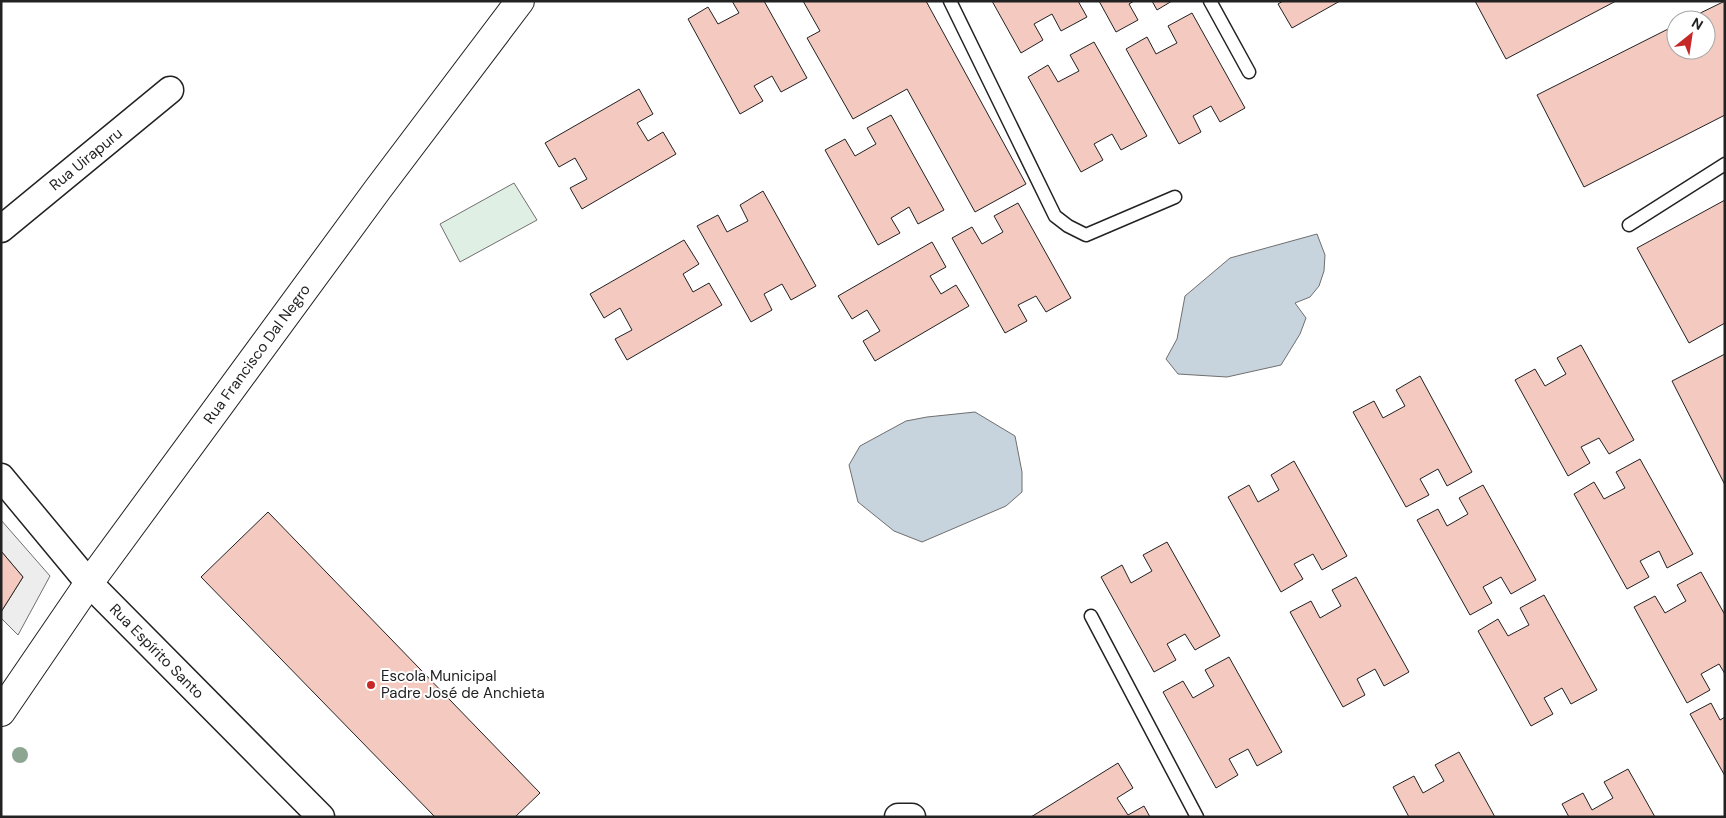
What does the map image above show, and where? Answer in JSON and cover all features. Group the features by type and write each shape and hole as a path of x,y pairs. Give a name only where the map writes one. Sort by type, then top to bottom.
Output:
{"street":[{"name":"Rua Francisco Dal Negro","path":"1,712 89,584 378,189 520,1"},
{"name":"Rua Uirapuru","path":"1,229 170,90"},
{"name":"Rua Espírito Santo","path":"1,477 89,584 321,817"},
{"path":"898,817 912,817"}],"lane":[{"path":"950,1 1055,216 1086,236 1174,197"},
{"path":"1210,1 1249,72"},
{"path":"1629,225 1725,164"},
{"path":"1091,616 1196,817"}],"green space":[{"path":"514,183 537,220 460,262 440,224"}],"shaded area":[{"path":"1317,234 1325,255 1324,271 1319,286 1310,297 1295,303 1306,318 1300,334 1281,365 1227,377 1178,374 1166,359 1177,339 1185,296 1230,258"},
{"path":"975,412 1015,436 1022,472 1022,492 1006,506 922,542 894,531 858,502 849,465 860,446 906,421"},
{"path":"1,520 50,576 18,635 1,618 1,612 23,577 1,551"}],"building":[{"path":"732,1 764,1 807,78 781,92 772,76 754,86 763,101 740,114 688,19 708,7 718,24 739,13"},
{"path":"803,1 926,1 1026,184 975,212 907,89 853,119 807,38 820,31"},
{"path":"992,1 1078,1 1087,17 1061,31 1052,14 1034,24 1043,40 1021,53"},
{"path":"1099,1 1134,1 1129,4 1138,20 1116,32"},
{"path":"1152,1 1172,1 1157,10"},
{"path":"1283,1 1340,1 1292,28 1278,4"},
{"path":"1475,1 1616,1 1506,59"},
{"path":"1725,1 1725,115 1584,187 1537,95 1666,30 1666,60 1716,60 1716,10 1707,10"},
{"path":"1192,13 1245,108 1220,122 1211,106 1193,116 1201,132 1179,144 1126,49 1147,37 1156,54 1177,43 1168,26"},
{"path":"1094,42 1147,136 1121,150 1112,134 1094,144 1103,160 1081,172 1028,77 1048,65 1058,82 1079,71 1070,55"},
{"path":"639,89 653,114 637,123 648,141 663,132 676,154 582,209 570,188 587,179 575,158 559,167 545,143"},
{"path":"891,115 944,210 918,224 909,207 891,218 900,233 878,245 825,150 845,139 855,156 876,144 867,128"},
{"path":"763,191 816,286 791,300 782,284 764,294 772,310 751,322 697,226 718,215 727,232 748,221 740,205"},
{"path":"1725,200 1725,323 1689,343 1637,248"},
{"path":"1018,203 1071,298 1046,312 1036,296 1018,305 1027,321 1005,333 952,238 972,227 982,244 1003,232 994,216"},
{"path":"684,240 699,264 683,274 693,292 709,283 722,305 627,360 615,339 632,330 620,308 604,318 590,294"},
{"path":"932,242 946,267 930,276 941,294 956,285 969,306 875,361 863,341 880,331 867,310 852,319 838,296"},
{"path":"1581,345 1634,440 1609,454 1599,438 1581,447 1590,463 1568,476 1515,380 1535,369 1545,386 1566,374 1557,358"},
{"path":"1725,354 1725,485 1672,381"},
{"path":"1420,376 1472,472 1447,486 1438,469 1420,479 1429,495 1406,507 1353,412 1374,401 1383,418 1405,406 1396,390"},
{"path":"1640,459 1693,554 1667,568 1659,551 1640,561 1649,577 1627,589 1574,494 1594,482 1604,499 1625,488 1616,472"},
{"path":"1294,461 1347,556 1322,570 1313,554 1294,564 1303,579 1281,592 1228,497 1249,485 1258,502 1279,490 1271,475"},
{"path":"1483,485 1536,580 1511,594 1501,577 1483,587 1492,603 1470,615 1417,520 1438,509 1447,526 1468,514 1459,498"},
{"name":"Escola Municipal Padre José de Anchieta","path":"268,512 540,793 515,817 435,817 201,577"},
{"path":"1167,542 1220,636 1195,650 1185,634 1167,644 1176,660 1154,672 1101,577 1122,565 1131,583 1152,571 1143,555"},
{"path":"1,551 23,577 1,612"},
{"path":"1701,572 1725,615 1725,674 1719,664 1701,674 1710,690 1687,703 1634,607 1655,596 1665,613 1686,601 1677,585"},
{"path":"1356,577 1409,672 1384,686 1375,669 1357,679 1365,695 1343,707 1290,612 1311,601 1320,618 1341,606 1332,590"},
{"path":"1544,595 1597,690 1571,704 1562,688 1544,698 1553,714 1531,726 1478,631 1498,619 1508,636 1529,625 1520,608"},
{"path":"1229,657 1282,752 1257,766 1248,749 1229,759 1238,775 1216,788 1163,692 1183,681 1193,698 1214,686 1205,670"},
{"path":"1711,703 1720,720 1725,717 1725,776 1690,714"},
{"path":"1459,752 1495,817 1409,817 1393,787 1414,776 1423,793 1444,781 1435,765"},
{"path":"1118,763 1133,788 1117,798 1128,815 1144,806 1150,817 1031,817"},
{"path":"1628,769 1655,817 1569,817 1562,804 1583,793 1592,810 1613,798 1604,782"}],"place":[{"name":"Escola Municipal Padre José de Anchieta","path":"371,685"}]}
